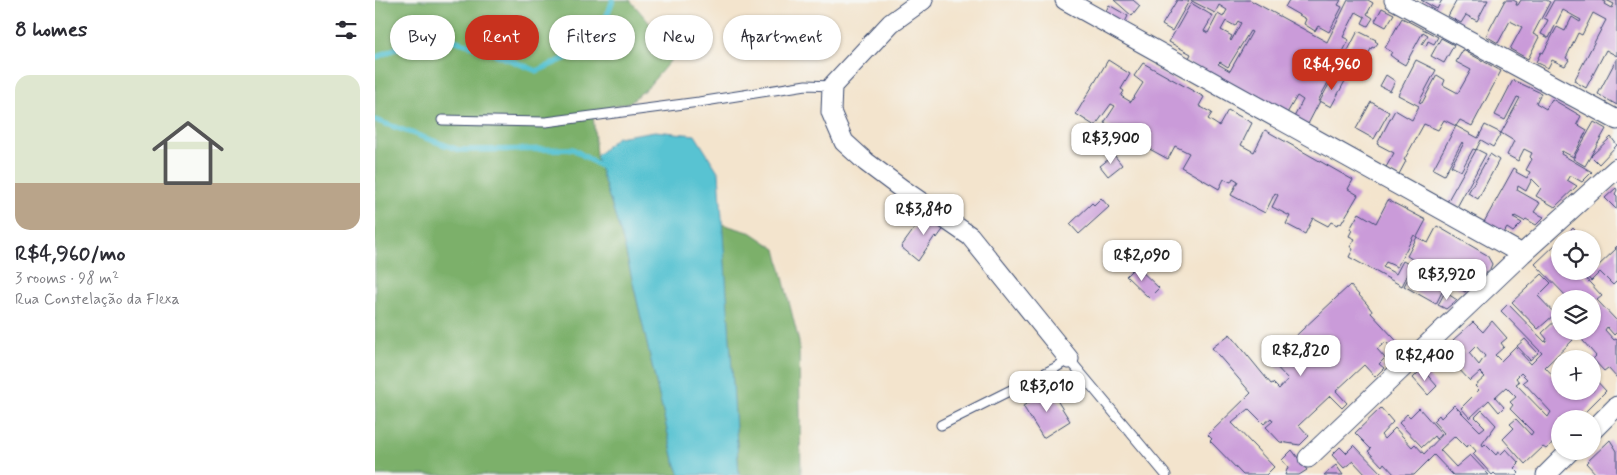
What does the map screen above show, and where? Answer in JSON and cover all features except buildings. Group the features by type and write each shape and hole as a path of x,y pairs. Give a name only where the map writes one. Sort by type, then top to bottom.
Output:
{"street":[{"path":"923,0 891,23 832,86 831,112 844,142 866,162 970,236 1069,359"},
{"path":"1065,0 1522,254"},
{"path":"1394,0 1617,120"},
{"path":"1308,458 1522,254 1617,168"},
{"path":"1601,422 1617,406"},
{"path":"1546,475 1561,460"}],"lane":[{"path":"442,120 546,122 699,102 806,85 832,86"},
{"path":"941,425 1055,368 1069,359 1166,475"}],"green space":[{"path":"375,0 630,0 645,18 645,60 671,60 647,88 630,102 593,112 596,156 624,244 674,460 680,475 375,475"},
{"path":"722,224 752,233 776,249 799,342 801,475 739,475"}],"water":[{"path":"655,131 695,135 719,173 739,475 680,475 674,460 624,244 596,156 617,137"}],"waterway":[{"path":"375,58 429,33 480,48 537,71 595,45 613,0"},
{"path":"375,120 459,150 573,149 605,169"}]}
